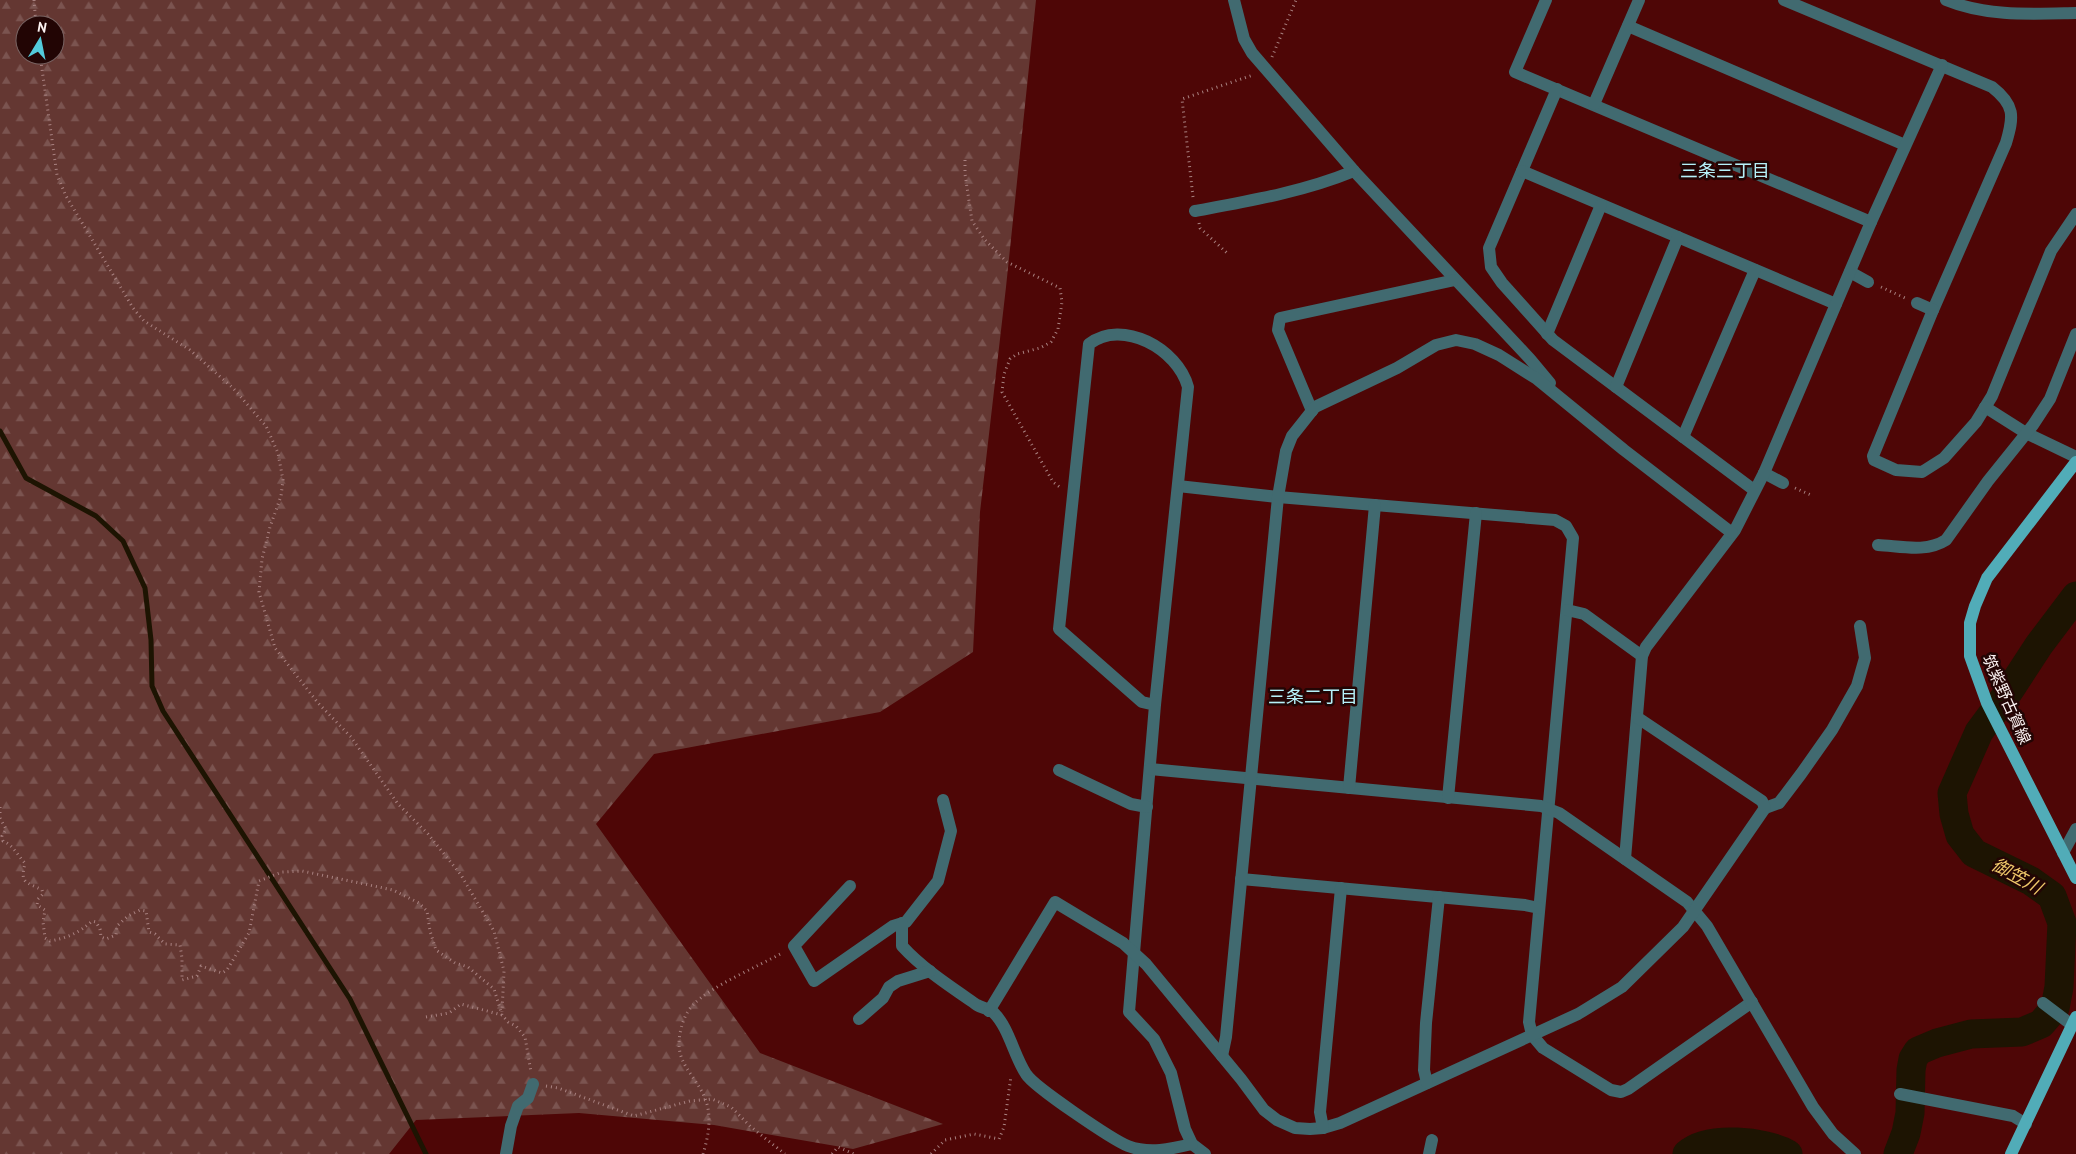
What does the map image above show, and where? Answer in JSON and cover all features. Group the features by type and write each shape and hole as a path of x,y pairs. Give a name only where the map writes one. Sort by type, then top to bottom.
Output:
{"main road":[{"name":"筑紫野古賀線","path":"2076,462 1987,578 1974,606 1970,623 1970,656 1987,703 2076,878"},
{"path":"2012,1154 2074,1021"}],"street":[{"path":"1234,0 1244,39 1252,53 1354,171 1530,359 1561,397"},
{"path":"1546,0 1515,72 1871,222"},
{"path":"1594,104 1639,0"},
{"path":"1784,0 1992,86 2003,95 2009,104 2012,117 2006,143 1933,310 1873,456 1874,460 1896,470 1922,472 1944,458 1976,422 1992,396 2051,251 2076,214"},
{"path":"1946,0 1959,6 2011,14 2076,13"},
{"path":"1628,26 1905,145"},
{"path":"1625,859 1642,656 1646,647 1732,533 1744,513 1764,473 1871,222 1942,65"},
{"path":"1557,89 1489,248 1491,267 1502,283 1547,334 1754,490"},
{"path":"1195,211 1279,195 1330,181 1354,171"},
{"path":"1522,171 1836,304"},
{"path":"1547,334 1602,205"},
{"path":"1616,387 1678,237"},
{"path":"1683,437 1756,270"},
{"path":"1850,272 1868,282"},
{"path":"1312,411 1278,330 1280,318 1455,280"},
{"path":"1917,303 1933,310"},
{"path":"1878,544 1923,548 1937,546 1946,540 2050,399 2076,334"},
{"path":"1155,705 1142,702 1059,629 1089,344 1098,337 1110,335 1140,337 1156,345 1174,361 1185,376 1188,387 1155,705 1129,1012 1154,1039 1172,1073 1185,1129 1192,1144 1205,1154"},
{"path":"1222,1056 1226,1037 1278,497 1286,451 1292,436 1315,407 1397,368 1436,345 1456,340 1475,344 1499,355 1561,397 1624,450 1732,533"},
{"path":"1985,407 2026,433 2076,457"},
{"path":"1764,473 1783,484"},
{"path":"1178,486 1278,497 1555,520 1566,526 1573,538 1529,1022 1532,1035 1542,1048 1611,1090 1621,1092 1628,1090 1752,1002"},
{"path":"1348,788 1375,505"},
{"path":"1448,798 1476,513"},
{"path":"1567,610 1584,614 1642,656"},
{"path":"989,1011 1055,902 1123,943 1146,964 1264,1110 1276,1120 1295,1128 1323,1128 1340,1123 1578,1014 1622,987 1676,934 1766,808 1778,803 1832,730 1857,686 1865,658 1860,626"},
{"path":"1638,718 1762,801 1766,808"},
{"path":"1150,769 1549,808 1559,813 1687,902 1694,910 1707,926 1813,1107 1833,1134 1855,1154"},
{"path":"1059,770 1132,804 1147,807"},
{"path":"850,886 794,946 814,981 894,926 906,922 938,880 951,831 943,800"},
{"path":"2064,853 2076,829"},
{"path":"1241,879 1525,905 1539,908"},
{"path":"1323,1128 1320,1112 1341,888"},
{"path":"1427,1083 1424,1070 1426,1023 1439,897"},
{"path":"902,923 902,946 914,959 979,1006 994,1013 1011,1041 1027,1076 1067,1108 1128,1146 1152,1150 1192,1144"},
{"path":"859,1019 884,998 889,987 898,980 930,970"},
{"path":"2043,1003 2074,1021"},
{"path":"506,1154 515,1113 518,1106 528,1098 533,1084"},
{"path":"1900,1094 2013,1116 2026,1124"},
{"path":"1429,1154 1432,1140"}],"path":[{"path":"34,0 35,15"},
{"path":"1227,252 1200,228 1195,211 1182,99 1267,70 1296,0"},
{"path":"41,65 57,175 66,196 132,308 144,322 190,350 233,388 266,426 278,453 283,480 281,496 270,527 262,559 259,592 275,648 318,703 351,737 398,804 428,834 461,875 494,931 504,971 502,1015"},
{"path":"965,160 965,174 972,221 981,234 1007,262 1060,288 1062,302 1058,329 1051,342 1040,348 1017,354 1010,359 1004,374 1002,392 1053,482 1057,486 1073,492"},
{"path":"1868,282 1917,303"},
{"path":"0,807 0,814"},
{"path":"0,818 6,829 2,836 3,842 10,844 17,856 25,864 22,876 24,880 42,890 43,894 38,899 37,905 45,910 43,922 45,938 50,941 68,937 82,930 92,921 96,922 100,929 101,938 106,939 116,935 117,926 128,916 140,910 146,911 149,932 155,934 165,944 180,945 182,980 197,976 201,966 222,973 227,970 249,933 259,881 282,872 302,871 394,890 419,903 427,911 430,931 436,950 455,962 468,967 494,989 502,1015 508,1022 516,1026 525,1037 533,1084 558,1088 634,1116 690,1101 712,1100 731,1107 751,1127 784,1154"},
{"path":"703,1154 710,1116 706,1100 683,1061 678,1047 683,1020 693,1004 711,991 794,946"},
{"path":"426,1017 449,1013 461,1004 502,1015"},
{"path":"931,1154 945,1140 974,1134 999,1139 1005,1118 1011,1076 1009,1068"},
{"path":"832,1154 838,1146 854,1154"}],"green space":[{"path":"0,0 1036,0 980,512 973,652 880,712 654,754 596,824 760,1053 943,1124 853,1149 714,1125 579,1113 416,1120 389,1154 0,1154"}],"waterway":[{"path":"0,431 26,478 96,516 123,541 145,588 151,640 152,686 163,711 350,999 426,1154"},
{"name":"御笠川","path":"1898,1154 1906,1133 1910,1113 1911,1070 1913,1059 1918,1051 1937,1043 1971,1034 2022,1032 2041,1024 2055,1008 2059,987 2062,923 2052,896 2031,881 1974,853 1960,835 1954,814 1952,793 1979,732 2039,645 2076,596"},
{"name":"御笠川","path":"1687,1154 1696,1148 1722,1142 1751,1143 1778,1149 1788,1154"}],"district":[{"name":"三条三丁目","path":"1725,170"},
{"name":"三条二丁目","path":"1313,696"}]}
